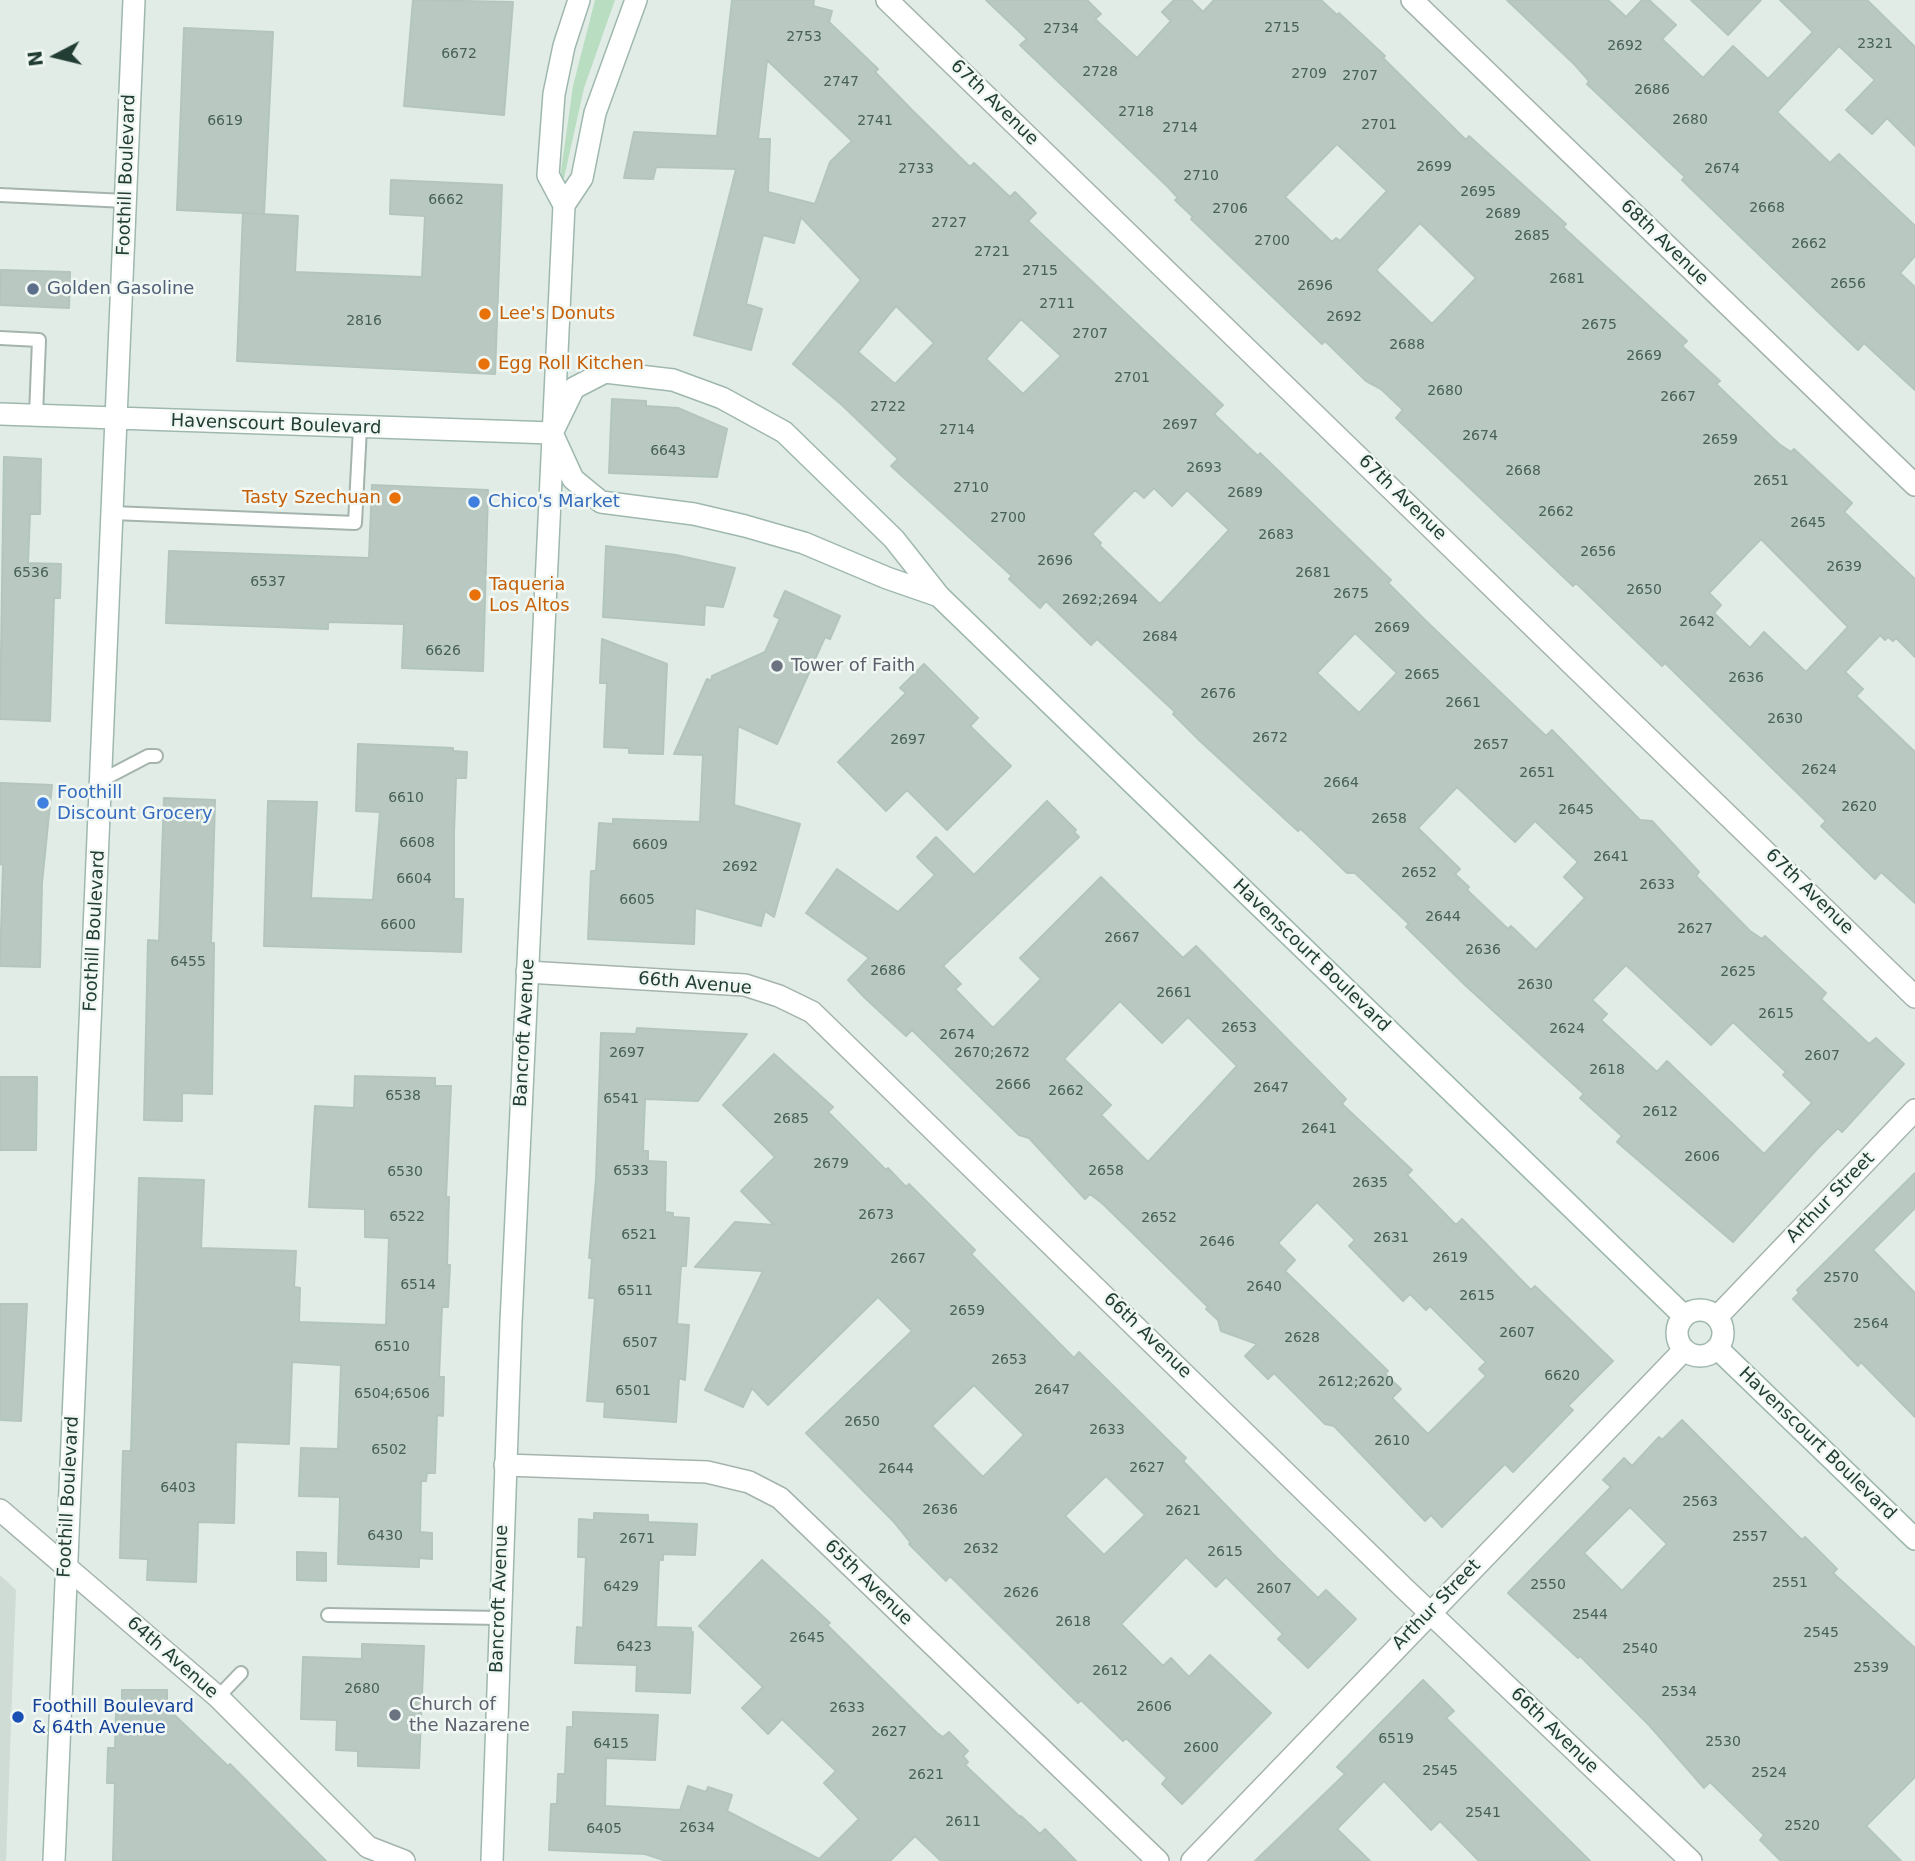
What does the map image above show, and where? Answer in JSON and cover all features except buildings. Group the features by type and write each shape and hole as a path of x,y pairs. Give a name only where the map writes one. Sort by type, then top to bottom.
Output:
{"street":[{"name":"Foothill Boulevard","path":"54,1861 134,0"},
{"path":"564,46 565,0"},
{"path":"564,205 548,175 554,94 564,46 579,0"},
{"name":"Bancroft Avenue","path":"492,1861 505,1465 564,205 582,178 595,113 636,0"},
{"name":"67th Avenue","path":"887,0 1915,996"},
{"name":"68th Avenue","path":"1412,0 1915,485"},
{"name":"Havenscourt Boulevard","path":"552,433 574,388 605,372 673,380 722,398 783,432 894,538 939,596 1684,1316"},
{"name":"Havenscourt Boulevard","path":"0,414 552,433"},
{"name":"Havenscourt Boulevard","path":"552,433 573,479 601,502 694,514 746,526 804,543 887,578 939,596"},
{"name":"66th Avenue","path":"527,972 745,985 779,996 812,1012 1430,1612 1691,1861"},
{"name":"Arthur Street","path":"1717,1317 1915,1110"},
{"path":"1700,1310 1717,1317 1724,1333 1718,1349 1701,1357 1684,1350 1677,1334 1684,1316 1700,1310"},
{"name":"Havenscourt Boulevard","path":"1718,1349 1915,1539"},
{"name":"Arthur Street","path":"1192,1861 1684,1350"},
{"name":"65th Avenue","path":"505,1465 707,1472 749,1482 780,1498 1158,1861"},
{"name":"64th Avenue","path":"0,1510 218,1697 368,1847 404,1861"}],"lane":[{"path":"0,195 126,201"},
{"path":"0,338 39,340 36,415"},
{"path":"113,513 355,523 360,428"},
{"path":"102,780 148,756 156,756"},
{"path":"328,1615 500,1618"},
{"path":"218,1697 241,1673"}],"shaded area":[{"path":"0,1575 16,1590 6,1861 0,1861"}],"green space":[{"path":"595,0 615,0 584,88 564,178 560,178 573,86"}],"place":[{"name":"Golden Gasoline","path":"33,289"},
{"name":"Lee's Donuts","path":"485,314"},
{"name":"Egg Roll Kitchen","path":"484,364"},
{"name":"Tasty Szechuan","path":"395,498"},
{"name":"Chico's Market","path":"474,502"},
{"name":"Taqueria Los Altos","path":"475,595"},
{"name":"Tower of Faith","path":"777,666"},
{"name":"Foothill Discount Grocery","path":"43,803"},
{"name":"Church of the Nazarene","path":"395,1715"},
{"name":"Foothill Boulevard & 64th Avenue","path":"18,1717"}]}
